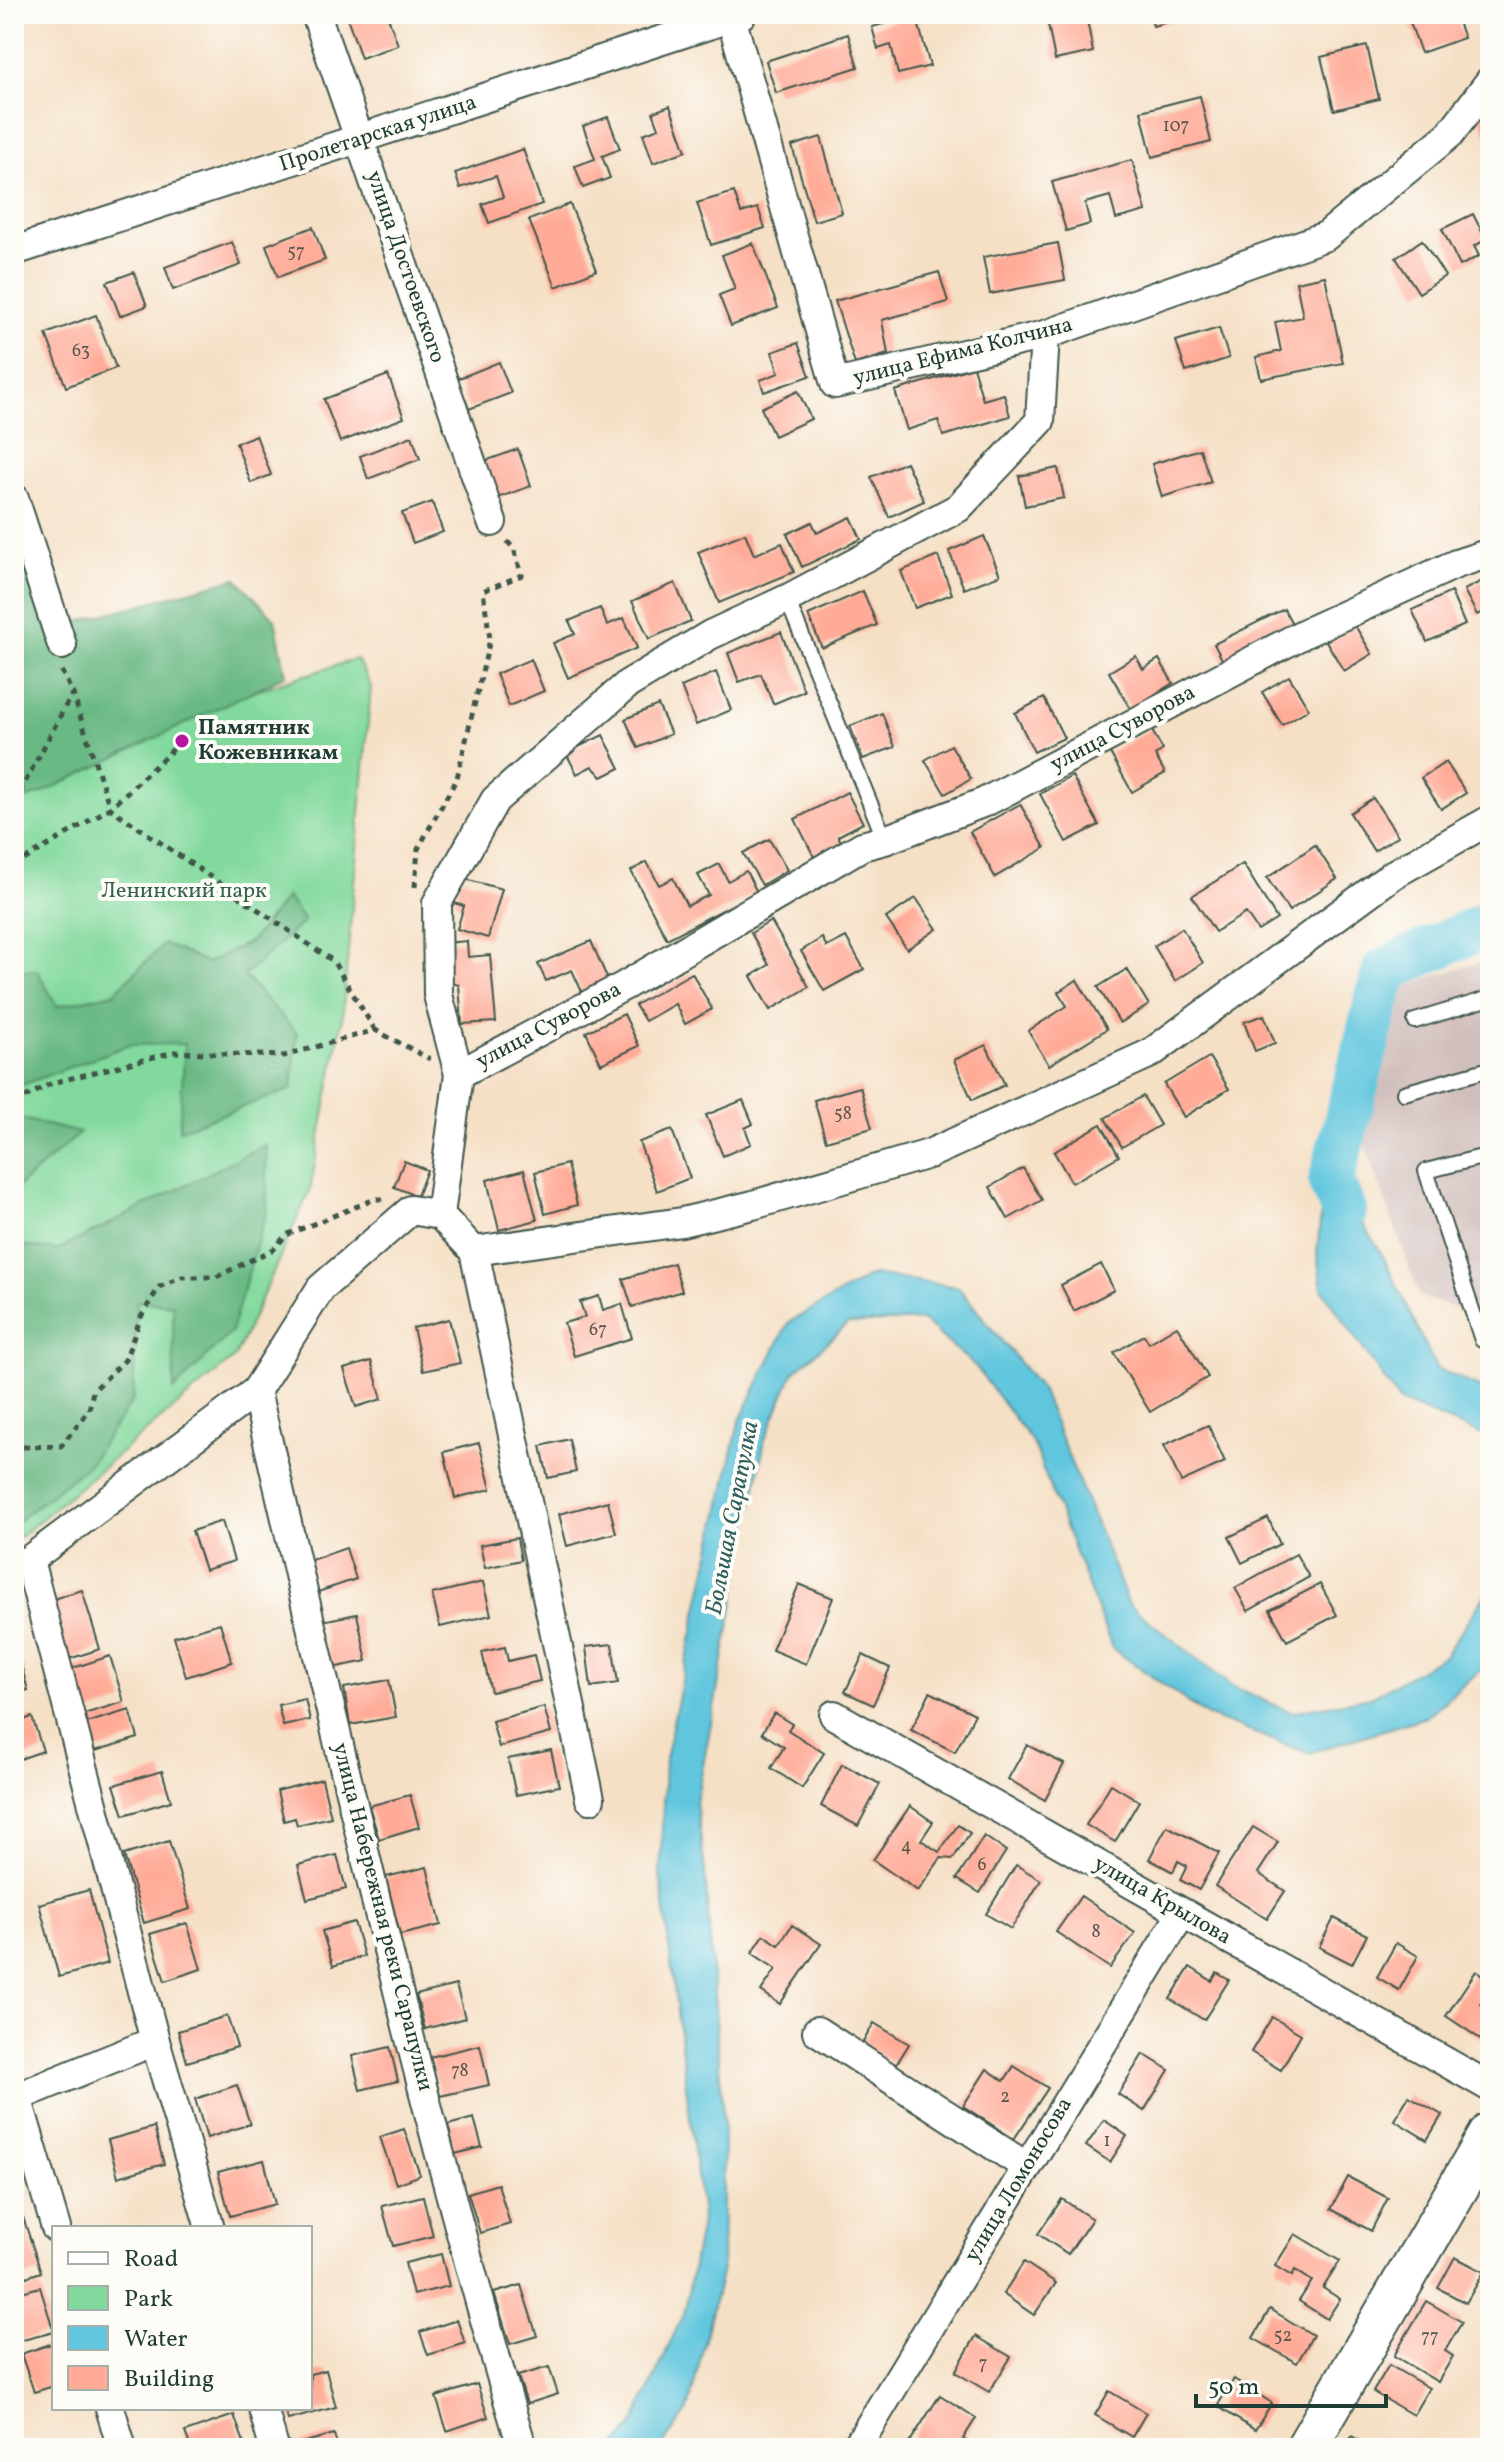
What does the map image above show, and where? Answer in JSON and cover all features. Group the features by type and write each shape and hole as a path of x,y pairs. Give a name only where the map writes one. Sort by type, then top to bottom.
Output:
{"street":[{"name":"улица Достоевского","path":"316,14 492,522"},
{"name":"Пролетарская улица","path":"14,251 736,16"},
{"name":"улица Ефима Колчина","path":"736,16 835,384 1045,335 1326,236 1450,134 1490,81"},
{"name":"улица Суворова","path":"1045,335 1040,421 958,508 787,599 710,635 628,684 495,800 437,903 438,995 459,1074 624,986 862,846 985,802 1305,633 1456,564 1490,553"},
{"path":"14,498 61,656"},
{"path":"474,1251 682,1222 753,1205 929,1154 1151,1053 1394,874 1490,820"},
{"path":"440,1215 459,1074"},
{"path":"209,2226 22,1562 256,1391 321,1288 411,1210 440,1215 474,1251 590,1799"},
{"name":"улица Набережная реки Сарапулки","path":"256,1391 378,1908 475,2289 520,2440"},
{"name":"улица Крылова","path":"834,1715 1490,2087"},
{"name":"улица Ломоносова","path":"856,2448 1182,1913"},
{"path":"817,2031 1027,2167"},
{"path":"55,2226 17,2097 155,2041"},
{"path":"1306,2448 1490,2133"},
{"path":"111,2410 122,2448"},
{"path":"264,2410 274,2448"}],"lane":[{"path":"787,599 885,840"},
{"path":"1415,1021 1490,998"},
{"path":"1404,1093 1490,1069"},
{"path":"1482,1340 1426,1171 1490,1155"}],"path":[{"path":"415,892 418,849 457,778 490,639 483,591 522,575 514,549 492,522"},
{"path":"61,656 110,808 333,961 375,1030 459,1074"},
{"path":"14,803 73,694"},
{"path":"14,866 110,808 182,741"},
{"path":"14,1103 52,1083 174,1052 284,1056 375,1030"},
{"path":"14,1454 21,1447 61,1446 89,1410 93,1391 125,1360 141,1317 159,1287 182,1277 216,1277 274,1249 286,1235 375,1199 397,1201 411,1210"}],"shaded area":[{"path":"1490,959 1490,1319 1420,1297 1352,1109 1404,985"}],"green space":[{"path":"14,503 63,626 236,578 275,619 286,675 38,795 14,802"},
{"name":"Ленинский парк","path":"14,556 74,747 357,659 371,687 342,1020 310,1190 235,1357 14,1539"},
{"path":"287,897 304,921 244,976 297,1033 292,1089 179,1130 185,1044 129,1045 14,1088 14,972 37,970 57,1006 114,993 164,944 207,963 251,941"},
{"path":"14,1117 80,1133 14,1190"},
{"path":"266,1144 267,1209 231,1332 174,1390 173,1305 137,1301 133,1400 87,1466 14,1524 14,1245 58,1250"}],"water":[{"path":"1327,1150 1356,1153 1351,1204 1383,1256 1436,1368 1490,1392 1490,1438 1399,1401 1322,1289 1317,1254"},
{"path":"872,1275 958,1287 1041,1389 1129,1605 1231,1686 1291,1712 1371,1697 1444,1656 1490,1588 1490,1662 1426,1717 1308,1753 1206,1715 1112,1648 1033,1443 975,1366 922,1320 848,1324 793,1373 765,1439 696,1802 705,1871 724,2130 722,2269 688,2410 661,2448 613,2448 633,2426 685,2310 702,2216 660,1873 665,1759 739,1422 788,1323"}],"building":[{"path":"346,14 387,14 398,45 361,58"},
{"path":"1046,14 1086,14 1093,52 1055,60"},
{"path":"1150,14 1193,14 1193,15 1153,26"},
{"path":"1407,14 1455,14 1464,38 1421,53"},
{"path":"916,15 930,66 898,74 891,45 878,49 872,27"},
{"path":"848,34 858,67 776,93 766,61"},
{"path":"1367,46 1379,99 1334,110 1321,57"},
{"path":"1200,96 1211,142 1152,157 1141,111"},
{"path":"1490,104 1490,142 1476,109"},
{"path":"670,106 686,151 653,163 643,134 659,128 653,112"},
{"path":"608,117 620,149 602,156 610,178 583,188 575,166 595,159 583,126"},
{"path":"821,137 842,213 814,221 792,146"},
{"path":"523,149 542,204 489,223 482,204 503,197 496,176 460,188 455,173"},
{"path":"1132,160 1146,211 1116,219 1110,196 1085,203 1090,224 1066,231 1052,182"},
{"path":"734,192 741,213 758,208 765,228 711,245 697,203"},
{"path":"570,204 597,270 556,287 529,220"},
{"path":"1473,214 1486,240 1474,246 1479,256 1460,266 1442,229"},
{"path":"313,227 325,260 278,277 266,245"},
{"path":"1422,240 1445,276 1419,293 1396,258"},
{"path":"232,242 241,265 173,290 165,267"},
{"path":"753,243 778,308 731,326 719,295 735,289 722,255"},
{"path":"1058,243 1065,280 990,294 983,257"},
{"path":"134,272 147,306 120,316 107,282"},
{"path":"939,272 948,302 882,320 888,354 855,364 835,301"},
{"path":"1325,276 1343,363 1261,379 1256,357 1281,351 1275,322 1303,317 1296,282"},
{"path":"96,315 116,368 66,387 46,334"},
{"path":"1219,328 1229,358 1186,372 1176,341"},
{"path":"798,343 810,376 764,392 760,380 779,373 772,352"},
{"path":"499,362 511,393 469,409 457,379"},
{"path":"973,367 983,400 1004,394 1010,416 943,436 938,420 907,430 895,391"},
{"path":"388,375 404,418 340,442 324,399"},
{"path":"798,391 811,419 774,436 761,408"},
{"path":"256,435 271,475 251,483 236,443"},
{"path":"412,436 420,459 368,479 360,456"},
{"path":"518,449 531,486 498,498 485,461"},
{"path":"1200,449 1211,482 1162,497 1152,464"},
{"path":"906,462 924,501 889,517 871,477"},
{"path":"1058,468 1064,498 1025,506 1019,476"},
{"path":"432,502 443,532 413,543 402,513"},
{"path":"1490,507 1490,539 1489,539 1481,509"},
{"path":"851,517 861,539 802,567 787,534 812,522 817,533"},
{"path":"745,533 754,555 782,543 794,572 719,603 698,552"},
{"path":"984,536 1000,575 964,589 949,551"},
{"path":"938,556 952,594 915,608 901,571"},
{"path":"1490,577 1490,608 1477,615 1464,590"},
{"path":"675,583 691,621 649,639 632,601"},
{"path":"863,591 877,625 822,648 808,615"},
{"path":"1451,592 1465,625 1427,642 1412,610"},
{"path":"600,608 607,625 624,618 637,648 568,678 553,643 575,634 569,621"},
{"path":"1284,609 1295,629 1225,665 1214,644"},
{"path":"1354,624 1372,654 1344,671 1326,641"},
{"path":"781,632 804,691 773,704 761,674 739,682 728,653"},
{"path":"1136,656 1143,669 1159,659 1173,683 1131,709 1109,672"},
{"path":"531,659 544,691 509,706 496,674"},
{"path":"716,672 731,710 696,725 681,687"},
{"path":"1289,676 1309,709 1282,725 1262,692"},
{"path":"1044,698 1064,738 1034,752 1015,713"},
{"path":"658,705 671,734 638,748 625,719"},
{"path":"882,713 895,747 863,759 850,726"},
{"path":"1151,729 1163,750 1155,755 1165,773 1132,792 1110,753"},
{"path":"603,735 620,768 602,777 592,766 577,774 566,753"},
{"path":"951,745 971,779 945,794 925,760"},
{"path":"1446,762 1466,793 1441,809 1421,778"},
{"path":"1072,776 1099,825 1066,842 1040,794"},
{"path":"847,792 863,823 838,836 843,845 815,859 795,819"},
{"path":"1373,798 1398,836 1374,851 1350,813"},
{"path":"1020,804 1045,848 995,877 970,832"},
{"path":"769,839 787,870 762,885 743,853"},
{"path":"1315,845 1337,879 1289,911 1267,878"},
{"path":"647,862 659,885 673,878 687,906 709,895 698,875 719,864 728,881 746,871 757,892 667,939 631,871"},
{"path":"1243,864 1277,919 1258,931 1246,913 1215,932 1192,896"},
{"path":"461,878 502,889 488,938 457,929 464,906 454,903"},
{"path":"916,898 937,929 907,949 886,918"},
{"path":"771,921 809,987 770,1010 751,976 769,965 751,933"},
{"path":"1182,928 1203,963 1175,981 1154,946"},
{"path":"846,937 864,969 824,991 801,951 822,938 827,947"},
{"path":"467,941 468,957 490,955 496,1022 462,1024 459,985 448,982 445,943"},
{"path":"591,941 608,980 582,992 572,970 546,981 538,964"},
{"path":"1127,969 1149,1005 1120,1023 1098,987"},
{"path":"692,973 712,1009 685,1024 675,1004 645,1021 635,1005"},
{"path":"1077,980 1107,1029 1049,1065 1028,1031 1067,1006 1058,992"},
{"path":"624,1014 639,1046 601,1064 586,1032"},
{"path":"1264,1015 1275,1043 1255,1051 1244,1022"},
{"path":"986,1045 1005,1085 972,1100 954,1060"},
{"path":"1209,1057 1229,1089 1184,1117 1164,1084"},
{"path":"860,1087 872,1128 826,1141 814,1100"},
{"path":"1143,1096 1160,1125 1122,1147 1105,1118"},
{"path":"743,1100 753,1124 745,1128 751,1144 723,1156 706,1115"},
{"path":"1101,1124 1119,1156 1072,1183 1054,1152"},
{"path":"672,1130 690,1178 657,1191 639,1142"},
{"path":"404,1161 427,1170 417,1196 394,1187"},
{"path":"567,1164 577,1205 545,1214 535,1172"},
{"path":"1023,1168 1042,1200 1008,1219 990,1187"},
{"path":"524,1170 537,1220 499,1230 487,1180"},
{"path":"674,1263 682,1291 632,1307 623,1279"},
{"path":"1101,1264 1114,1290 1074,1311 1061,1285"},
{"path":"599,1296 603,1310 622,1304 632,1338 574,1356 564,1323 585,1317 580,1302"},
{"path":"449,1319 460,1363 423,1371 413,1328"},
{"path":"1177,1326 1208,1377 1150,1412 1114,1353 1144,1335 1149,1343"},
{"path":"371,1361 382,1399 356,1407 344,1369"},
{"path":"1208,1425 1225,1462 1181,1482 1164,1445"},
{"path":"569,1439 576,1472 548,1478 541,1446"},
{"path":"479,1443 491,1489 455,1498 444,1452"},
{"path":"608,1501 616,1533 567,1546 559,1514"},
{"path":"1268,1518 1280,1544 1242,1563 1229,1537"},
{"path":"222,1521 234,1561 205,1570 192,1531"},
{"path":"517,1538 521,1560 485,1568 480,1545"},
{"path":"346,1548 356,1579 318,1592 308,1561"},
{"path":"1296,1554 1309,1577 1248,1611 1235,1588"},
{"path":"483,1582 491,1615 440,1627 432,1594"},
{"path":"799,1584 833,1598 806,1664 772,1650"},
{"path":"1320,1584 1337,1615 1287,1641 1270,1610"},
{"path":"82,1590 100,1649 69,1659 50,1600"},
{"path":"357,1614 367,1661 332,1668 322,1621"},
{"path":"220,1623 232,1662 186,1677 174,1637"},
{"path":"14,1640 28,1690 14,1694"},
{"path":"612,1644 618,1683 591,1687 586,1647"},
{"path":"505,1647 508,1661 534,1655 540,1681 491,1692 482,1652"},
{"path":"863,1655 890,1668 873,1705 845,1692"},
{"path":"110,1656 124,1702 84,1714 70,1669"},
{"path":"389,1680 396,1717 350,1725 344,1688"},
{"path":"930,1692 975,1714 955,1752 911,1730"},
{"path":"305,1699 310,1720 283,1726 278,1705"},
{"path":"544,1707 551,1733 499,1747 492,1721"},
{"path":"130,1710 138,1738 95,1751 86,1723"},
{"path":"774,1713 792,1724 788,1730 824,1753 802,1788 771,1768 784,1747 762,1733"},
{"path":"32,1717 43,1751 14,1761 14,1723"},
{"path":"1027,1745 1064,1764 1045,1800 1008,1779"},
{"path":"551,1750 559,1786 516,1795 508,1759"},
{"path":"842,1764 880,1784 858,1826 821,1806"},
{"path":"162,1771 171,1801 124,1815 114,1785"},
{"path":"322,1779 331,1817 297,1825 295,1818 284,1821 277,1791"},
{"path":"1111,1784 1139,1801 1115,1842 1086,1825"},
{"path":"410,1795 419,1827 379,1839 369,1806"},
{"path":"910,1806 933,1822 921,1840 939,1852 958,1825 970,1833 953,1859 941,1858 918,1891 873,1860"},
{"path":"1167,1826 1219,1853 1199,1890 1180,1880 1187,1866 1178,1861 1173,1872 1149,1859"},
{"path":"1253,1827 1278,1842 1258,1873 1285,1891 1267,1919 1215,1886"},
{"path":"984,1836 1006,1851 980,1893 957,1879"},
{"path":"169,1841 190,1909 144,1923 124,1855"},
{"path":"337,1855 346,1889 307,1899 298,1865"},
{"path":"1016,1865 1041,1880 1011,1929 986,1914"},
{"path":"427,1867 441,1925 400,1935 386,1877"},
{"path":"89,1890 108,1963 59,1977 39,1904"},
{"path":"1081,1896 1135,1933 1110,1968 1056,1932"},
{"path":"1334,1918 1367,1935 1352,1964 1319,1947"},
{"path":"354,1922 364,1956 333,1966 322,1931"},
{"path":"187,1923 201,1969 165,1981 150,1934"},
{"path":"792,1925 821,1944 780,2004 761,1991 776,1969 752,1953 764,1935 779,1945"},
{"path":"1396,1943 1418,1956 1399,1990 1377,1977"},
{"path":"1190,1967 1212,1981 1217,1973 1229,1980 1204,2020 1170,1999"},
{"path":"1476,1971 1490,1980 1490,1990 1481,2004 1490,2010 1490,2034 1485,2042 1446,2016"},
{"path":"456,1985 465,2018 425,2029 416,1995"},
{"path":"227,2016 237,2047 187,2062 178,2031"},
{"path":"1272,2017 1301,2034 1281,2070 1251,2052"},
{"path":"874,2023 909,2044 896,2065 862,2044"},
{"path":"480,2045 489,2085 440,2096 430,2057"},
{"path":"390,2047 398,2081 360,2090 352,2056"},
{"path":"1143,2054 1169,2070 1144,2111 1118,2094"},
{"path":"1014,2066 1048,2088 1014,2139 963,2106 987,2069 1004,2081"},
{"path":"237,2085 250,2124 207,2138 195,2099"},
{"path":"1409,2096 1442,2115 1427,2140 1394,2120"},
{"path":"474,2118 482,2147 455,2154 448,2125"},
{"path":"1104,2120 1127,2136 1110,2162 1086,2146"},
{"path":"154,2127 164,2164 118,2177 108,2140"},
{"path":"404,2129 420,2175 396,2184 380,2137"},
{"path":"264,2160 275,2204 230,2216 218,2172"},
{"path":"1348,2177 1388,2198 1371,2231 1331,2209"},
{"path":"498,2184 510,2224 480,2233 468,2193"},
{"path":"14,2188 21,2206 14,2208"},
{"path":"423,2196 433,2236 393,2246 382,2206"},
{"path":"1062,2199 1092,2219 1068,2254 1038,2234"},
{"path":"23,2217 41,2272 14,2281 14,2220"},
{"path":"1295,2234 1340,2261 1323,2288 1340,2299 1327,2319 1299,2301 1312,2281 1295,2270 1292,2276 1275,2266"},
{"path":"441,2254 449,2286 413,2295 405,2263"},
{"path":"1455,2257 1484,2272 1466,2303 1438,2288"},
{"path":"1024,2262 1056,2283 1034,2315 1003,2294"},
{"path":"521,2285 537,2336 510,2344 494,2293"},
{"path":"40,2287 52,2333 15,2342 14,2294"},
{"path":"1426,2301 1462,2322 1445,2351 1453,2356 1438,2382 1394,2356"},
{"path":"1270,2309 1313,2335 1297,2363 1253,2338"},
{"path":"457,2320 465,2343 428,2355 420,2332"},
{"path":"976,2336 1011,2357 989,2392 955,2372"},
{"path":"52,2344 52,2387 34,2392 21,2354"},
{"path":"1389,2365 1429,2388 1413,2415 1373,2392"},
{"path":"549,2367 558,2394 527,2404 518,2376"},
{"path":"326,2370 336,2407 288,2420 285,2410 312,2410 312,2374"},
{"path":"1234,2379 1272,2403 1255,2430 1217,2406"},
{"path":"477,2384 488,2417 447,2431 436,2397"},
{"path":"1109,2391 1146,2413 1132,2437 1095,2415"},
{"path":"940,2395 976,2418 963,2439 978,2448 906,2448"},
{"path":"234,2415 246,2448 191,2448 185,2432"},
{"path":"334,2434 338,2448 299,2448 298,2444"},
{"path":"1352,2436 1371,2448 1345,2448"}],"waterway":[{"name":"Большая Сарапулка","path":"1344,1211 1331,1182 1385,970 1490,923"}],"place":[{"name":"Памятник Кожевникам","path":"182,741"}]}
